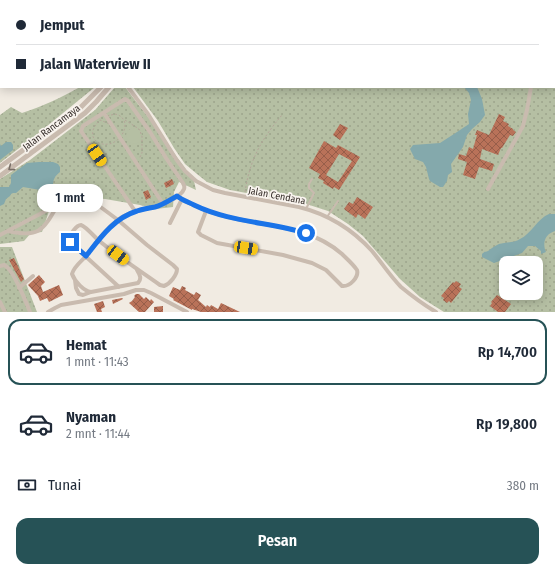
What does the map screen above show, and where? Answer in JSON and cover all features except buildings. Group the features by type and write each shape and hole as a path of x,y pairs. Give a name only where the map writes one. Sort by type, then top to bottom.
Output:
{"street":[{"name":"Jalan Rancamaya","path":"0,167 79,109 100,88"},
{"name":"Jalan Rancamaya","path":"0,176 85,113 107,88"},
{"name":"Jalan Cendana","path":"129,88 148,114 176,159 196,181 213,190 286,204 306,209 327,217 346,228 371,251 389,274 402,287 436,312"},
{"path":"488,189 523,126 531,88"},
{"path":"135,211 83,134 82,130 83,126 126,99 150,132 184,185 184,188 177,196 163,204 156,207 135,211 118,220 98,240 72,274 79,294 83,295 119,286 136,284 141,278 137,270"},
{"path":"104,113 163,204"},
{"path":"0,235 57,205 71,192 75,190 79,191 118,220 177,269 177,273 167,285 160,285 137,270 82,226 78,226 70,235 70,242 119,286"},
{"path":"177,196 206,211 227,217 296,230 313,236 330,245 345,256 357,270 357,276 348,285 342,286 326,270 312,263 283,255 217,243 199,235 198,232 206,211"},
{"path":"170,223 182,199"},
{"path":"7,231 24,234 37,232 48,221 57,205"},
{"path":"0,266 4,265 8,267 30,312"},
{"path":"19,288 32,276"},
{"path":"75,280 87,291 91,292"},
{"path":"48,312 61,305 136,290 144,290 180,310 188,312"},
{"path":"0,302 5,312"}],"lane":[{"path":"306,209 314,193 309,188 309,184 312,180"},
{"path":"327,217 338,201"}],"path":[{"path":"244,196 248,173 255,155 263,140 282,114"},
{"path":"124,120 139,129 142,136 142,153 136,163"}],"green space":[{"path":"78,88 94,88 0,163 0,115 11,107 22,113 52,102"},
{"path":"114,88 126,88 194,181 196,190 179,182 174,192 173,207 156,209 105,199 78,197 50,208 42,232 31,233 24,241 0,244 0,179 30,160 95,110"},
{"path":"134,88 555,88 555,312 444,312 420,297 400,279 363,236 328,211 297,201 230,190 207,182 185,164 158,121"},
{"path":"131,128 137,128 142,133 140,142 137,144 131,144 126,139 126,133"},
{"path":"0,247 12,247 37,312 0,312"}],"water":[{"path":"465,88 477,88 482,99 485,115 467,135 463,147 451,164 452,172 448,175 447,181 443,187 440,187 430,181 423,162 415,159 410,149 413,145 440,143 469,124 468,114 471,100 469,93"},
{"path":"6,142 11,142 13,145 13,150 0,160 0,144 1,146"},
{"path":"53,162 58,164 60,167 60,172 53,181 53,186 46,191 23,187 16,193 11,194 6,199 4,204 0,206 0,187 9,187 11,183 11,175 27,163"},
{"path":"555,214 555,231 549,234 544,242 546,252 541,254 541,251 535,246 528,246 522,253 514,256 499,256 499,261 494,263 482,257 482,254 501,243 515,241 524,237 545,216"}],"route":[{"path":"70,242 86,256 98,240 118,220 135,211 156,207 177,196 186,202 213,214 306,233"}]}
